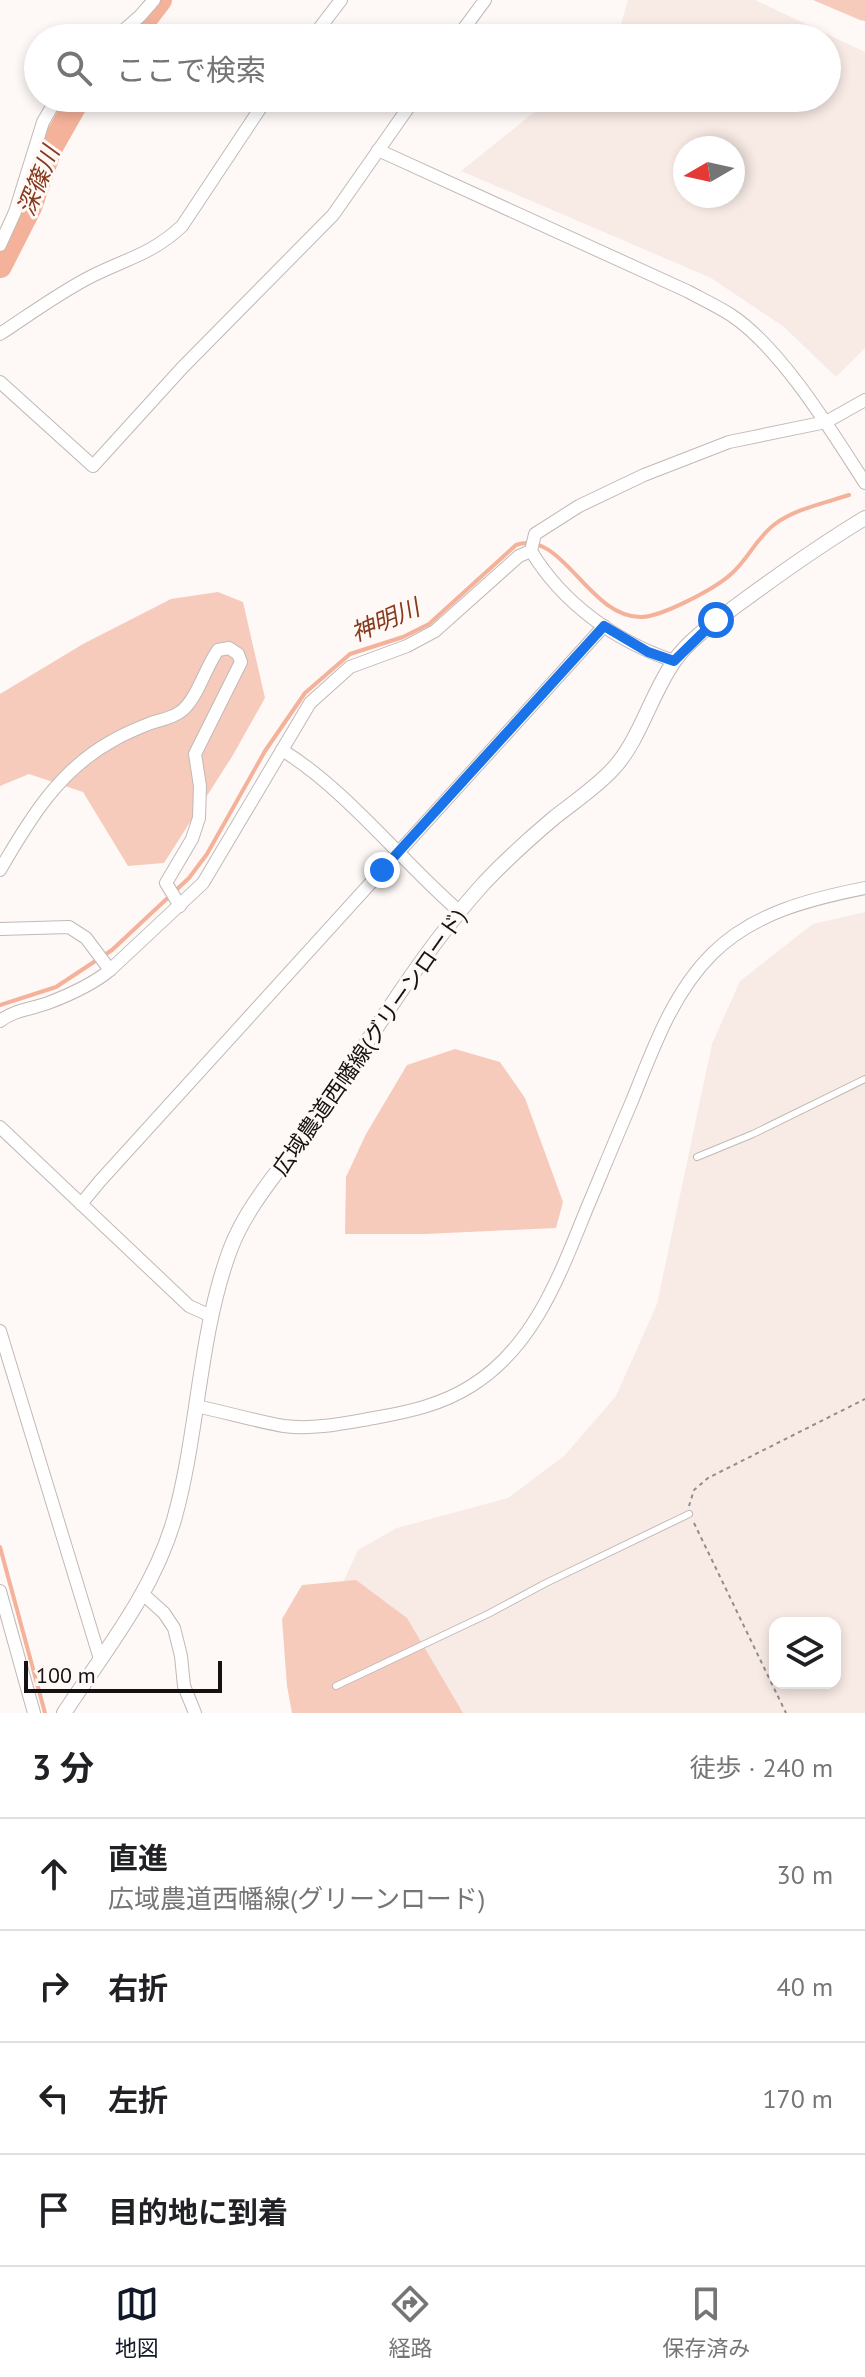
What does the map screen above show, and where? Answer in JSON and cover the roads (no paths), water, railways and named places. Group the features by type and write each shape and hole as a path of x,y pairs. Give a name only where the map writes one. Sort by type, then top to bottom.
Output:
{"street":[{"path":"131,24 154,0"},
{"path":"323,24 341,0"},
{"path":"467,24 485,0"},
{"path":"0,245 15,212 49,112"},
{"path":"0,334 77,284 147,253 171,236 182,226 258,112"},
{"path":"0,382 93,466 182,368 333,215 405,112"},
{"path":"378,150 687,291 732,315 763,342 826,422 865,483"},
{"path":"674,661 648,652 604,626 552,582 531,551 535,534 592,500 644,475 729,442 826,422 865,400"},
{"name":"広域農道西幡線(グリーンロード)","path":"64,1713 144,1595 173,1522 211,1316 231,1246 262,1192 314,1122 425,956 460,912 514,853 616,766 674,661 716,620 822,544 865,518"},
{"path":"0,1021 8,1015 48,1003 96,981 104,963 203,883 310,703 339,675 350,667 407,646 435,631 519,556 531,551"},
{"path":"81,1204 604,626"},
{"path":"0,870 28,821 60,781 83,760 110,742 180,712 190,702 218,650 229,648 238,654 241,662 195,754 200,786 199,818 192,839 166,883 178,904"},
{"path":"282,750 311,767 460,912"},
{"path":"196,1406 286,1426 325,1426 408,1412 446,1400 473,1385 502,1362 522,1340 539,1314 567,1257 662,1028 690,978 714,952 768,914 823,896 865,888"},
{"path":"0,929 69,927 86,938 104,963"},
{"path":"0,1127 189,1306 211,1316"},
{"path":"0,1331 100,1659"},
{"path":"0,1591 34,1713"},
{"path":"144,1595 164,1613 174,1628 184,1686 195,1713"}],"lane":[{"path":"697,1157 753,1134 865,1079"},
{"path":"336,1686 689,1514"}],"waterway":[{"name":"深篠川","path":"142,24 160,0"},
{"name":"深篠川","path":"0,266 30,207 50,149 71,112"},
{"name":"神明川","path":"0,1005 56,987 112,950 189,878 207,854 265,751 305,693 350,654 403,637 429,624 516,545 532,543 548,549 606,604 623,614 642,617 675,607 722,581 736,569 762,536 783,519 849,495"},
{"path":"0,1547 45,1713"}]}
